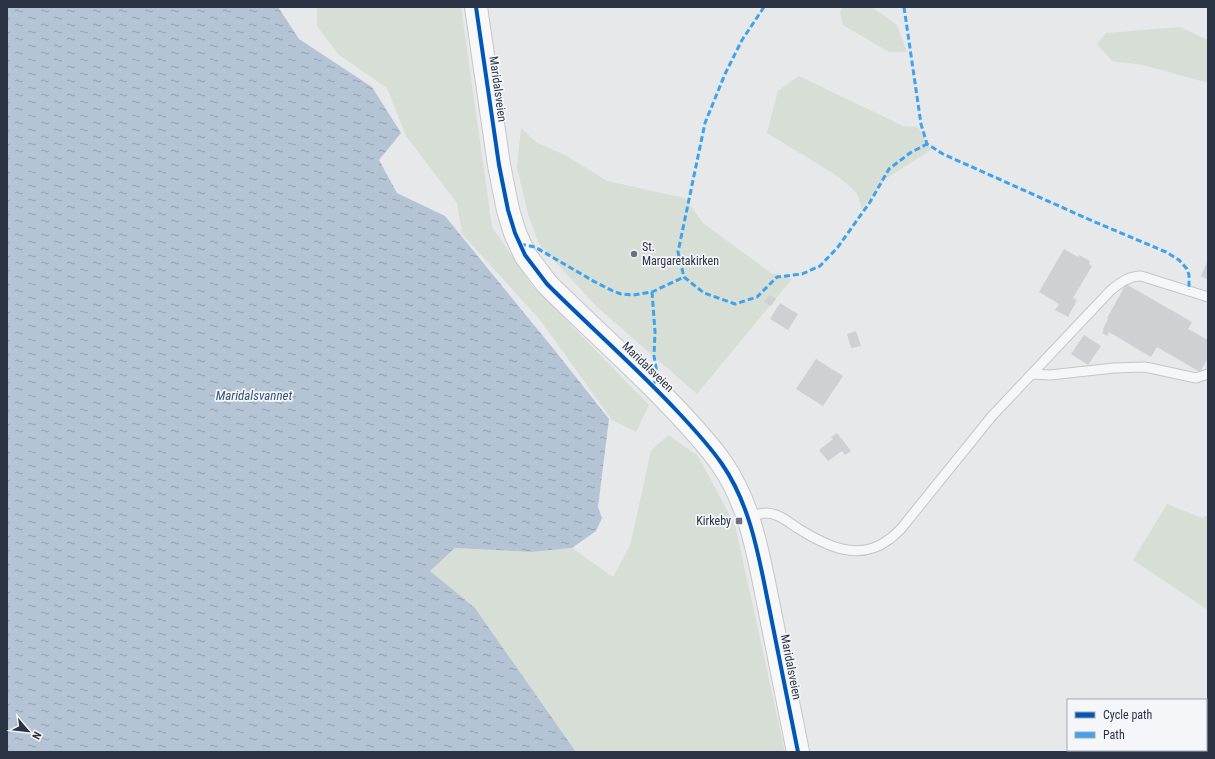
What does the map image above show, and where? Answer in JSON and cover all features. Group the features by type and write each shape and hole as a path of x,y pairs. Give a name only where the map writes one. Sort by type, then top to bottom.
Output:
{"street":[{"name":"Maridalsveien","path":"476,7 505,198 515,233 525,255 547,284 658,390 704,439 723,465 748,517 760,564 798,752"}],"lane":[{"path":"748,517 767,513 780,516 801,530 830,546 844,551 861,551 876,547 888,540 900,530 992,416 1111,290 1125,279 1133,276 1141,276 1208,297"},
{"path":"1033,374 1050,375 1114,368 1144,368 1196,378 1208,374"}],"shaded area":[{"path":"317,7 461,7 492,227 532,285 649,405 636,432 612,420 541,321 462,234 457,203 406,136 387,88 339,55 317,26"},
{"path":"843,7 872,7 897,25 907,52 889,52 843,25 840,12"},
{"path":"1180,27 1208,40 1208,81 1205,82 1143,65 1112,61 1097,44 1106,33"},
{"path":"799,76 903,126 918,127 931,150 885,179 862,209 857,193 839,177 767,133 778,91"},
{"path":"521,128 537,143 565,155 607,181 685,198 703,223 771,273 792,279 697,394 596,306 539,244 528,214 517,167"},
{"path":"668,435 698,456 735,525 785,752 576,752 475,608 430,571 455,548 532,552 572,548 613,577 630,546 651,451"},
{"path":"1167,504 1202,518 1208,515 1208,610 1133,560"}],"water":[{"name":"Maridalsvannet","path":"7,7 278,7 299,39 372,87 401,133 379,160 397,193 445,216 609,419 598,507 602,518 596,531 572,548 532,552 455,548 430,571 475,608 576,752 7,752"}],"building":[{"path":"1064,249 1078,257 1079,255 1090,261 1089,264 1092,266 1073,298 1077,300 1068,317 1055,310 1059,304 1039,292"},
{"path":"1208,260 1208,280 1201,276"},
{"path":"1126,284 1192,322 1188,329 1208,340 1208,358 1200,372 1157,347 1151,357 1109,332 1107,336 1102,333 1108,319 1107,318"},
{"path":"769,295 776,299 771,306 764,302"},
{"path":"780,303 798,314 788,330 770,319"},
{"path":"856,331 861,346 851,348 847,334"},
{"path":"1084,335 1101,346 1088,365 1071,354"},
{"path":"816,359 843,376 823,406 796,389"},
{"path":"837,433 851,451 845,455 842,451 828,461 819,450 833,439 831,437"}],"marked path":[{"path":"764,7 742,40 725,74 705,123 678,252 684,277 704,293 735,304 757,297 777,277 802,274 820,266 838,247 870,202 889,169 910,153 927,144"},
{"path":"904,7 921,124 927,144 943,154 1166,252 1179,260 1187,269 1189,275 1189,290"},
{"path":"520,244 535,247 595,282 621,294 633,295 652,292 684,277"},
{"path":"652,292 655,332 654,356 657,373 653,386"}],"cycle path":[{"path":"476,7 499,165 508,210 515,233 525,255 547,284 695,430 712,450 732,480 753,533 798,752"}],"place":[{"name":"St. Margaretakirken","path":"634,254"},
{"name":"Kirkeby","path":"739,521"}]}
